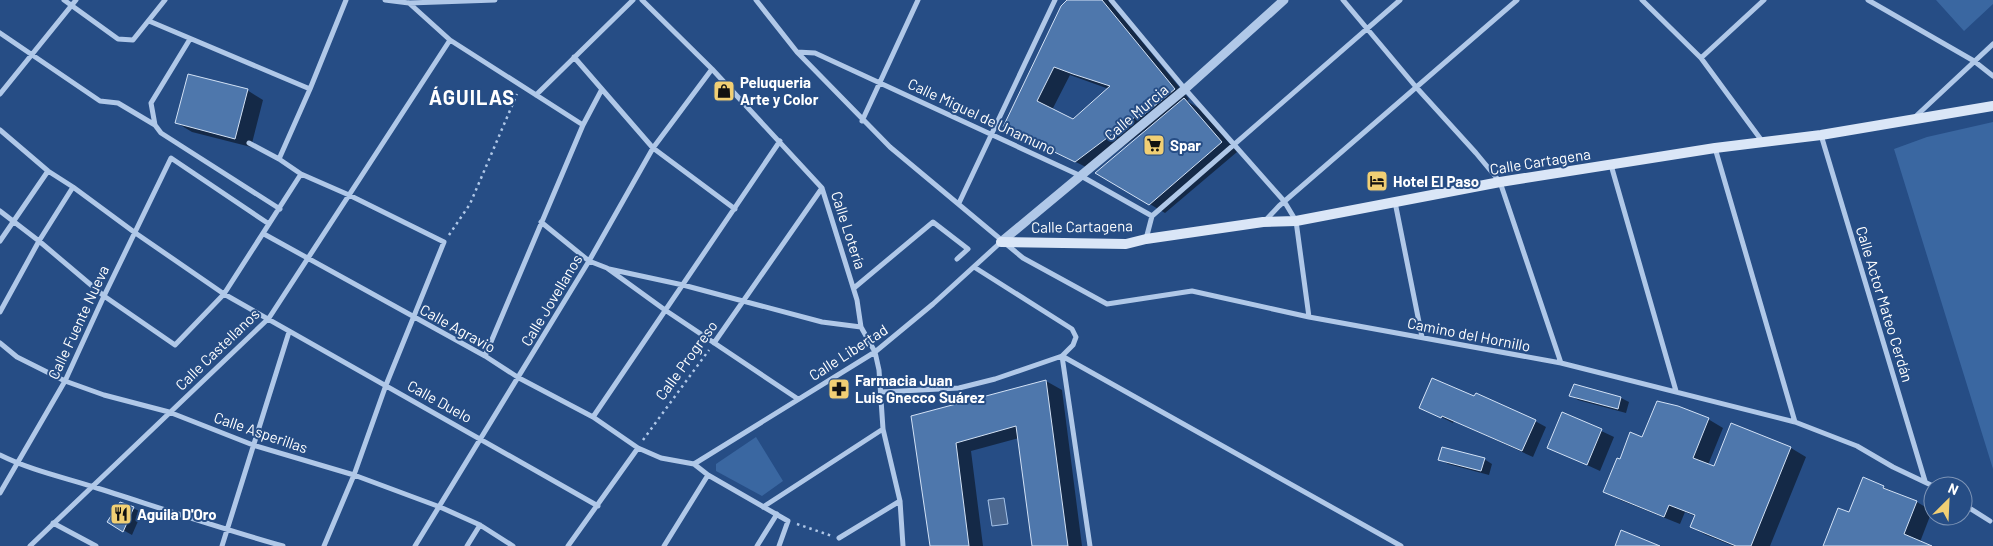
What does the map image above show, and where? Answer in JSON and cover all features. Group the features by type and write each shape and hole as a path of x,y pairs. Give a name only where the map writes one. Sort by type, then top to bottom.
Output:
{"main road":[{"name":"Calle Cartagena","path":"1001,242 1126,244 1146,239 1263,222 1296,221 1500,182 1993,106"}],"street":[{"path":"64,0 118,39 133,40 165,0"},
{"path":"0,94 76,0"},
{"path":"279,159 346,0"},
{"path":"385,0 409,2 495,0"},
{"path":"536,95 633,0"},
{"name":"Calle Lotería","path":"642,0 712,69 822,188 854,288 861,327"},
{"name":"Camino del Hornillo","path":"756,0 797,52 890,147 959,203 1001,242 1023,258 1107,304 1192,291 1309,317 1561,363 1795,422 1857,446 1893,467 1923,480"},
{"path":"862,120 918,0"},
{"path":"959,203 1055,0"},
{"path":"1111,0 1185,89 1284,201 1296,221 1309,317"},
{"name":"Calle Murcia","path":"1001,242 1185,89 1284,0"},
{"path":"1343,0 1416,87 1500,182 1561,363"},
{"path":"1146,239 1152,216 1400,0"},
{"path":"1263,222 1284,201 1517,0"},
{"path":"1642,0 1701,58 1762,142"},
{"path":"1701,58 1764,0"},
{"path":"1868,0 1974,61 1993,76"},
{"path":"409,2 450,40 583,125"},
{"path":"149,21 310,89"},
{"path":"0,34 32,53 100,101 118,103 155,125 161,133 280,209"},
{"path":"155,125 151,103 190,39"},
{"name":"Calle Castellanos","path":"30,546 269,318 450,40"},
{"path":"1913,118 1993,44"},
{"name":"Calle Miguel de Unamuno","path":"797,52 815,53 992,134 1081,176 1152,216"},
{"path":"574,57 653,148 735,208"},
{"name":"Calle Jovellanos","path":"415,546 589,261 653,148 712,69"},
{"path":"485,356 583,125 601,90"},
{"name":"Calle Duelo","path":"0,130 48,171 224,294 598,506"},
{"name":"Calle Actor Mateo Cerdán","path":"1820,134 1923,476"},
{"path":"593,417 780,142"},
{"path":"249,143 279,159 301,174 349,195 444,242 386,385 354,475 324,546"},
{"path":"1715,148 1795,422"},
{"name":"Calle Fuente Nueva","path":"0,493 65,382 134,232 171,158 269,224"},
{"path":"1611,165 1676,391"},
{"path":"0,241 15,222 48,171"},
{"path":"0,211 104,296 175,345 224,294 301,174"},
{"path":"0,312 39,241 73,187"},
{"name":"Calle Progreso","path":"714,343 822,188"},
{"path":"1395,202 1422,337"},
{"path":"541,222 589,261 606,268 683,285 822,322 861,327 876,352 883,429 900,502 903,546"},
{"path":"854,288 933,222 968,249 957,259"},
{"name":"Calle Agravio","path":"264,234 306,259 485,356 518,378 593,417 638,448 662,458 694,464"},
{"name":"Calle Libertad","path":"694,464 876,352 1001,242"},
{"path":"881,392 959,388 996,379 1062,356 1073,344 1076,337 1072,329 974,267"},
{"path":"606,268 798,399"},
{"path":"222,546 289,332"},
{"name":"Calle Asperillas","path":"0,343 17,357 65,382 104,395 169,412 253,445 354,475 440,507 480,525 513,546"},
{"path":"1062,356 1090,546"},
{"path":"1062,356 1401,546"},
{"path":"764,507 883,429"},
{"path":"568,546 638,448"},
{"path":"0,455 17,464 93,486 226,530 283,546"},
{"path":"694,464 708,475 788,521 778,546"},
{"path":"664,546 708,475"},
{"path":"839,538 900,502"},
{"path":"1973,510 1990,521"},
{"path":"757,546 777,514"},
{"path":"53,523 96,546"},
{"path":"467,546 480,525"}],"path":[{"path":"444,242 470,204 520,86"},
{"name":"Calle Progreso","path":"638,448 714,343"},
{"path":"788,521 839,538"}],"shaded area":[{"path":"1936,0 1993,0 1993,4 1964,31"},
{"path":"1993,122 1993,469 1894,149 1927,137"},
{"path":"756,437 783,481 762,496 716,471 716,464"},
{"path":"1004,498 1008,524 992,526 988,500"}],"building":[{"path":"1067,0 1102,0 1175,89 1141,117 1139,114 1075,162 1003,127 1061,6","holes":["1054,67 1110,86 1073,119 1037,101"]},
{"path":"188,74 248,89 235,139 175,123"},
{"path":"1184,98 1222,142 1149,205 1095,173"},
{"path":"1432,378 1474,396 1476,393 1536,420 1522,451 1419,408"},
{"path":"1046,380 1068,546 1032,546 1016,426 956,443 969,546 930,546 911,416"},
{"path":"1574,384 1621,397 1618,409 1569,396"},
{"path":"1657,401 1678,406 1709,418 1693,458 1714,466 1731,423 1791,447 1751,546 1736,546 1690,527 1695,515 1669,505 1664,517 1603,492 1617,458 1620,459 1630,432 1642,437"},
{"path":"1562,412 1602,429 1587,465 1547,448"},
{"path":"1442,447 1485,458 1481,471 1438,460"},
{"path":"1863,477 1884,486 1883,488 1917,501 1904,534 1932,546 1823,546 1838,508 1849,512"},
{"name":"Aguila D'Oro","path":"120,502 134,507 123,532 107,522"},
{"path":"1621,530 1660,546 1615,546"}],"place":[{"name":"Peluqueria Arte y Color","path":"724,91"},
{"name":"Spar","path":"1154,145"},
{"name":"Hotel El Paso","path":"1377,181"},
{"name":"Farmacia Juan Luis Gnecco Suárez","path":"839,389"},
{"name":"Aguila D'Oro","path":"121,514"}],"district":[{"name":"ÁGUILAS","path":"472,97"}]}
